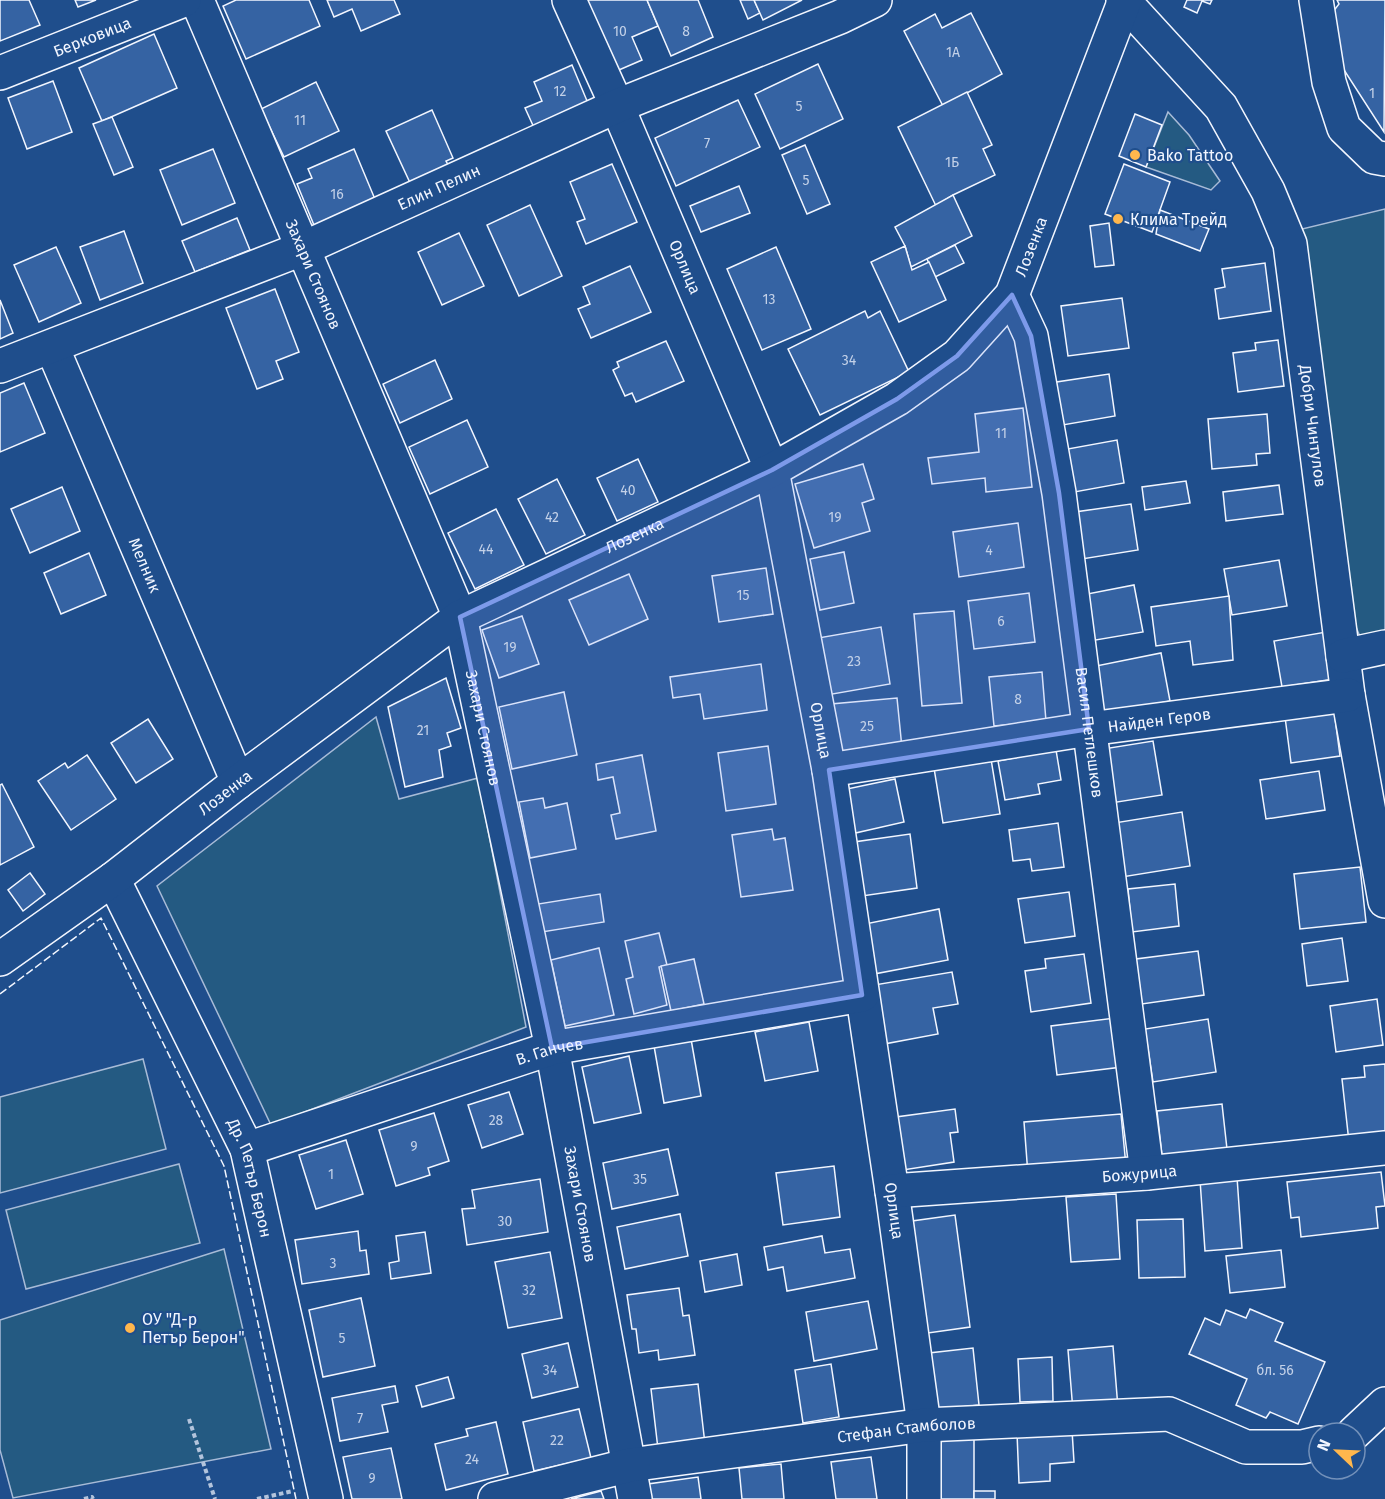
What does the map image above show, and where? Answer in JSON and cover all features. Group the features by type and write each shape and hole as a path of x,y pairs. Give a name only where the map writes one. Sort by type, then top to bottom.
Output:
{"street":[{"name":"Берковица","path":"0,73 184,0"},
{"name":"Захари Стоянов","path":"197,0 460,617 552,1048 635,1499"},
{"name":"Орлица","path":"569,0 617,106 772,470 829,770 892,1191 924,1425 924,1499"},
{"name":"Елин Пелин","path":"0,366 304,248 617,106 875,0"},
{"name":"Лозенка","path":"3,947 113,879 238,782 460,617 772,470 897,399 957,356 1012,295 1124,0"},
{"name":"Добри Чинтулов","path":"1124,0 1221,107 1268,191 1290,244 1342,656 1383,881"},
{"path":"1316,0 1329,81 1344,128 1374,157 1385,159"},
{"name":"Васил Петлешков","path":"1012,295 1030,336 1059,493 1147,1173"},
{"name":"Мелник","path":"52,346 238,782"},
{"path":"1342,656 1385,647"},
{"name":"Найден Геров","path":"829,770 1089,729 1348,695"},
{"name":"Др. Петър Берон","path":"113,879 247,1149 326,1499"},
{"name":"В. Ганчев","path":"247,1149 552,1048 862,995"},
{"name":"Божурица","path":"892,1191 1147,1173 1385,1148"},
{"path":"1367,1421 1385,1404"},
{"name":"Стефан Стамболов","path":"495,1499 630,1465 924,1425 1170,1414 1246,1447 1307,1446"}],"path":[{"path":"189,1419 215,1499"},
{"path":"84,1499 92,1497 93,1499"}],"highlighted area":[{"path":"1012,295 1031,336 1059,493 1089,729 829,770 862,995 552,1048 460,617 772,470 897,399 957,356"}],"shaded area":[{"path":"1168,112 1189,135 1220,181 1211,190 1146,167"},
{"path":"1385,209 1385,637 1362,641 1352,618 1302,229"},
{"path":"376,717 399,799 478,778 526,1027 271,1125 157,886"},
{"path":"143,1059 166,1149 0,1193 0,1097"},
{"path":"179,1164 200,1243 26,1289 6,1210"},
{"path":"224,1249 271,1449 13,1498 0,1450 0,1320"}],"building":[{"path":"0,0 29,0 40,25 0,41"},
{"path":"75,0 96,0 78,7"},
{"path":"236,0 309,0 320,26 246,59 223,6"},
{"path":"327,0 394,0 400,14 361,31 352,9 334,17"},
{"path":"581,0 647,0 658,26 632,37 642,60 612,73"},
{"path":"647,0 698,0 713,37 671,56"},
{"path":"740,0 754,0 760,13 748,19"},
{"path":"754,0 802,0 763,20"},
{"path":"1187,0 1212,0 1210,4 1202,1 1197,13 1184,7"},
{"path":"1337,0 1385,0 1384,132 1335,56 1329,17 1339,4"},
{"path":"971,13 1002,74 943,106 904,31 935,14 942,28"},
{"path":"154,34 177,88 102,121 79,68"},
{"path":"818,64 843,119 780,149 755,94"},
{"path":"572,65 590,108 536,132 525,108 542,101 534,82"},
{"path":"53,81 72,132 27,149 8,98"},
{"path":"316,82 339,131 284,157 261,109"},
{"path":"967,92 992,145 983,149 995,175 953,195 936,206 898,127"},
{"path":"738,100 760,147 676,186 655,138"},
{"path":"432,110 453,158 446,161 451,170 412,187 386,131"},
{"path":"1135,114 1162,125 1146,167 1119,156"},
{"path":"112,117 133,167 114,175 93,124"},
{"path":"805,145 830,204 807,214 782,155"},
{"path":"213,149 235,203 182,225 160,170"},
{"path":"354,149 377,204 316,230 297,184 312,178 308,169"},
{"path":"612,164 637,222 586,244 577,222 585,219 570,182"},
{"path":"1124,164 1170,182 1152,232 1105,214"},
{"path":"739,186 750,213 701,232 690,206"},
{"path":"953,195 972,236 911,267 905,246 895,227"},
{"path":"530,205 562,276 519,296 487,225"},
{"path":"1160,210 1209,229 1200,251 1156,234"},
{"path":"237,218 250,250 195,272 182,241"},
{"path":"1109,223 1114,265 1095,267 1090,226"},
{"path":"124,231 143,283 100,300 80,247"},
{"path":"459,233 484,286 442,305 418,252"},
{"path":"955,245 964,263 935,277 927,259"},
{"path":"905,246 912,270 929,262 946,300 899,322 871,262"},
{"path":"56,247 81,303 39,322 14,265"},
{"path":"776,247 811,329 762,350 727,269"},
{"path":"1265,263 1271,311 1219,319 1215,289 1225,287 1222,269"},
{"path":"630,266 651,312 591,338 578,309 590,304 583,287"},
{"path":"275,289 299,352 276,361 283,379 257,389 226,308"},
{"path":"1122,298 1129,348 1068,356 1061,306"},
{"path":"0,300 13,333 0,339"},
{"path":"865,311 868,318 880,311 909,372 820,415 788,349"},
{"path":"1278,340 1284,386 1238,392 1233,353 1256,350 1255,343"},
{"path":"666,341 684,381 636,402 632,393 625,396 613,370 619,367 617,362"},
{"path":"435,360 452,399 400,423 383,384"},
{"path":"1109,374 1115,416 1057,426 1050,383"},
{"path":"24,383 45,433 0,452 0,393"},
{"path":"1023,408 1032,487 986,492 985,478 932,484 928,458 979,452 975,414"},
{"path":"1267,414 1270,453 1256,454 1257,465 1212,469 1208,419"},
{"path":"467,420 488,467 430,494 409,447"},
{"path":"1117,440 1124,483 1069,493 1062,450"},
{"path":"638,459 658,502 617,521 597,478"},
{"path":"863,464 874,499 862,503 870,531 814,548 795,484"},
{"path":"557,479 585,535 546,554 518,499"},
{"path":"1186,481 1190,503 1145,510 1142,487"},
{"path":"1279,485 1283,514 1226,521 1223,492"},
{"path":"62,487 80,531 30,553 11,509"},
{"path":"1131,504 1138,550 1082,559 1075,512"},
{"path":"496,509 524,565 475,589 448,533"},
{"path":"1018,523 1024,567 959,577 953,532"},
{"path":"844,552 854,603 820,610 810,559"},
{"path":"89,553 106,595 61,614 44,573"},
{"path":"1279,560 1287,606 1232,615 1224,569"},
{"path":"766,568 773,614 719,622 712,576"},
{"path":"629,574 648,619 589,645 569,600"},
{"path":"1134,585 1143,632 1090,641 1082,595"},
{"path":"1029,593 1035,642 974,649 968,601"},
{"path":"1229,596 1233,660 1193,665 1190,641 1156,646 1151,607"},
{"path":"954,611 962,703 922,706 914,614"},
{"path":"522,616 539,664 499,678 482,630"},
{"path":"881,627 890,684 827,695 818,638"},
{"path":"1326,632 1334,679 1282,687 1274,641"},
{"path":"1161,653 1170,701 1101,715 1091,667"},
{"path":"761,664 767,710 704,719 700,694 673,698 670,677"},
{"path":"1042,672 1046,721 994,726 989,677"},
{"path":"446,678 461,728 447,733 451,746 439,750 443,777 405,787 388,707"},
{"path":"564,692 577,755 512,769 499,707"},
{"path":"897,698 902,748 837,754 831,704"},
{"path":"1334,710 1340,756 1291,763 1285,717"},
{"path":"148,719 173,759 136,783 111,743"},
{"path":"1153,741 1162,795 1111,803 1103,749"},
{"path":"768,746 776,804 726,811 718,753"},
{"path":"1056,750 1061,780 1038,784 1040,794 1005,800 998,761"},
{"path":"87,755 116,799 71,830 38,781 65,763 68,768"},
{"path":"642,755 656,831 616,839 611,815 620,813 613,777 598,780 596,764"},
{"path":"991,759 1000,814 943,823 934,768"},
{"path":"1319,771 1325,810 1266,819 1260,780"},
{"path":"895,779 904,822 851,834 842,790"},
{"path":"2,784 34,847 0,865 0,785"},
{"path":"543,798 545,808 567,803 576,849 530,858 519,802"},
{"path":"1182,812 1190,866 1122,877 1114,823"},
{"path":"1058,823 1064,867 1032,871 1030,859 1013,861 1009,830"},
{"path":"772,829 774,840 785,838 793,890 741,897 732,835"},
{"path":"910,834 917,888 862,896 854,842"},
{"path":"1360,867 1366,922 1300,929 1294,874"},
{"path":"30,873 45,894 23,911 8,890"},
{"path":"1175,884 1179,926 1132,932 1128,889"},
{"path":"1069,892 1075,936 1025,943 1018,899"},
{"path":"600,894 604,922 542,932 538,904"},
{"path":"939,909 948,960 874,974 865,924"},
{"path":"659,933 667,965 659,967 667,1005 634,1014 626,979 633,977 625,941"},
{"path":"1342,938 1348,981 1307,986 1302,944"},
{"path":"599,948 614,1015 565,1026 551,960"},
{"path":"1198,951 1204,995 1142,1004 1136,959"},
{"path":"1084,954 1091,1003 1031,1012 1025,971 1046,968 1045,959"},
{"path":"694,959 704,1004 671,1011 661,966"},
{"path":"952,972 958,1004 933,1008 938,1034 884,1044 874,985"},
{"path":"1377,999 1383,1045 1336,1052 1330,1006"},
{"path":"1115,1018 1122,1067 1057,1075 1051,1026"},
{"path":"1208,1019 1216,1072 1153,1082 1145,1029"},
{"path":"809,1022 818,1071 765,1081 755,1032"},
{"path":"691,1039 701,1096 664,1103 654,1046"},
{"path":"629,1056 641,1113 594,1123 582,1067"},
{"path":"1385,1064 1385,1138 1349,1142 1342,1079 1365,1077 1364,1066"},
{"path":"509,1092 523,1134 482,1148 468,1105"},
{"path":"1222,1104 1227,1149 1162,1156 1157,1111"},
{"path":"955,1109 958,1132 950,1133 954,1162 903,1170 896,1117"},
{"path":"434,1113 449,1161 428,1168 430,1175 396,1186 379,1130"},
{"path":"1121,1114 1126,1166 1028,1175 1024,1122"},
{"path":"346,1140 363,1194 316,1209 299,1155"},
{"path":"668,1149 678,1195 612,1209 603,1163"},
{"path":"834,1166 840,1217 783,1225 776,1173"},
{"path":"1381,1172 1385,1206 1376,1207 1378,1228 1301,1237 1299,1217 1291,1218 1287,1182"},
{"path":"1237,1177 1242,1248 1205,1251 1200,1180"},
{"path":"540,1179 548,1232 467,1245 462,1209 475,1208 472,1190"},
{"path":"1116,1194 1120,1259 1071,1262 1066,1197"},
{"path":"680,1214 688,1256 625,1269 617,1227"},
{"path":"955,1215 970,1327 921,1334 905,1222"},
{"path":"1183,1219 1185,1277 1139,1278 1137,1220"},
{"path":"358,1231 360,1251 366,1250 369,1274 302,1284 295,1240"},
{"path":"425,1232 431,1273 391,1279 389,1263 399,1261 396,1236"},
{"path":"822,1236 825,1253 850,1249 855,1278 787,1291 783,1267 768,1270 764,1247"},
{"path":"1281,1250 1285,1287 1230,1293 1226,1256"},
{"path":"550,1252 562,1318 508,1328 495,1262"},
{"path":"737,1254 742,1285 705,1292 700,1261"},
{"path":"679,1288 683,1316 689,1315 695,1355 659,1360 658,1350 639,1353 636,1329 632,1329 627,1295"},
{"path":"361,1298 375,1366 323,1377 309,1310"},
{"path":"868,1301 877,1349 814,1361 806,1312"},
{"path":"1250,1309 1283,1323 1275,1341 1325,1362 1298,1424 1270,1412 1266,1418 1236,1405 1247,1379 1189,1354 1205,1318 1220,1325 1226,1310 1246,1318"},
{"path":"568,1343 578,1387 532,1398 522,1354"},
{"path":"1113,1346 1118,1408 1073,1411 1068,1350"},
{"path":"973,1348 979,1405 935,1410 929,1353"},
{"path":"1052,1357 1053,1401 1020,1402 1018,1359"},
{"path":"831,1364 839,1417 803,1423 795,1370"},
{"path":"448,1377 454,1398 422,1407 416,1386"},
{"path":"698,1384 705,1444 658,1449 651,1389"},
{"path":"395,1386 398,1402 382,1405 388,1432 340,1441 332,1398"},
{"path":"579,1409 591,1458 534,1471 523,1422"},
{"path":"496,1422 508,1474 446,1490 435,1444 468,1436 466,1429"},
{"path":"1072,1430 1074,1462 1050,1464 1050,1481 1019,1483 1017,1433"},
{"path":"974,1439 974,1499 937,1499 937,1440"},
{"path":"391,1448 402,1499 352,1499 343,1457"},
{"path":"871,1457 877,1499 836,1499 831,1462"},
{"path":"781,1464 784,1499 742,1499 739,1468"},
{"path":"698,1477 701,1499 650,1499 648,1484"},
{"path":"601,1491 604,1499 571,1499"},
{"path":"974,1491 995,1491 995,1499 974,1499"}],"fence":[{"path":"0,994 101,918 224,1166 296,1499"}],"place":[{"name":"Bako Tattoo","path":"1135,155"},
{"name":"Клима Трейд","path":"1118,219"},
{"name":"ОУ \"Д-р Петър Берон\"","path":"130,1328"}]}
